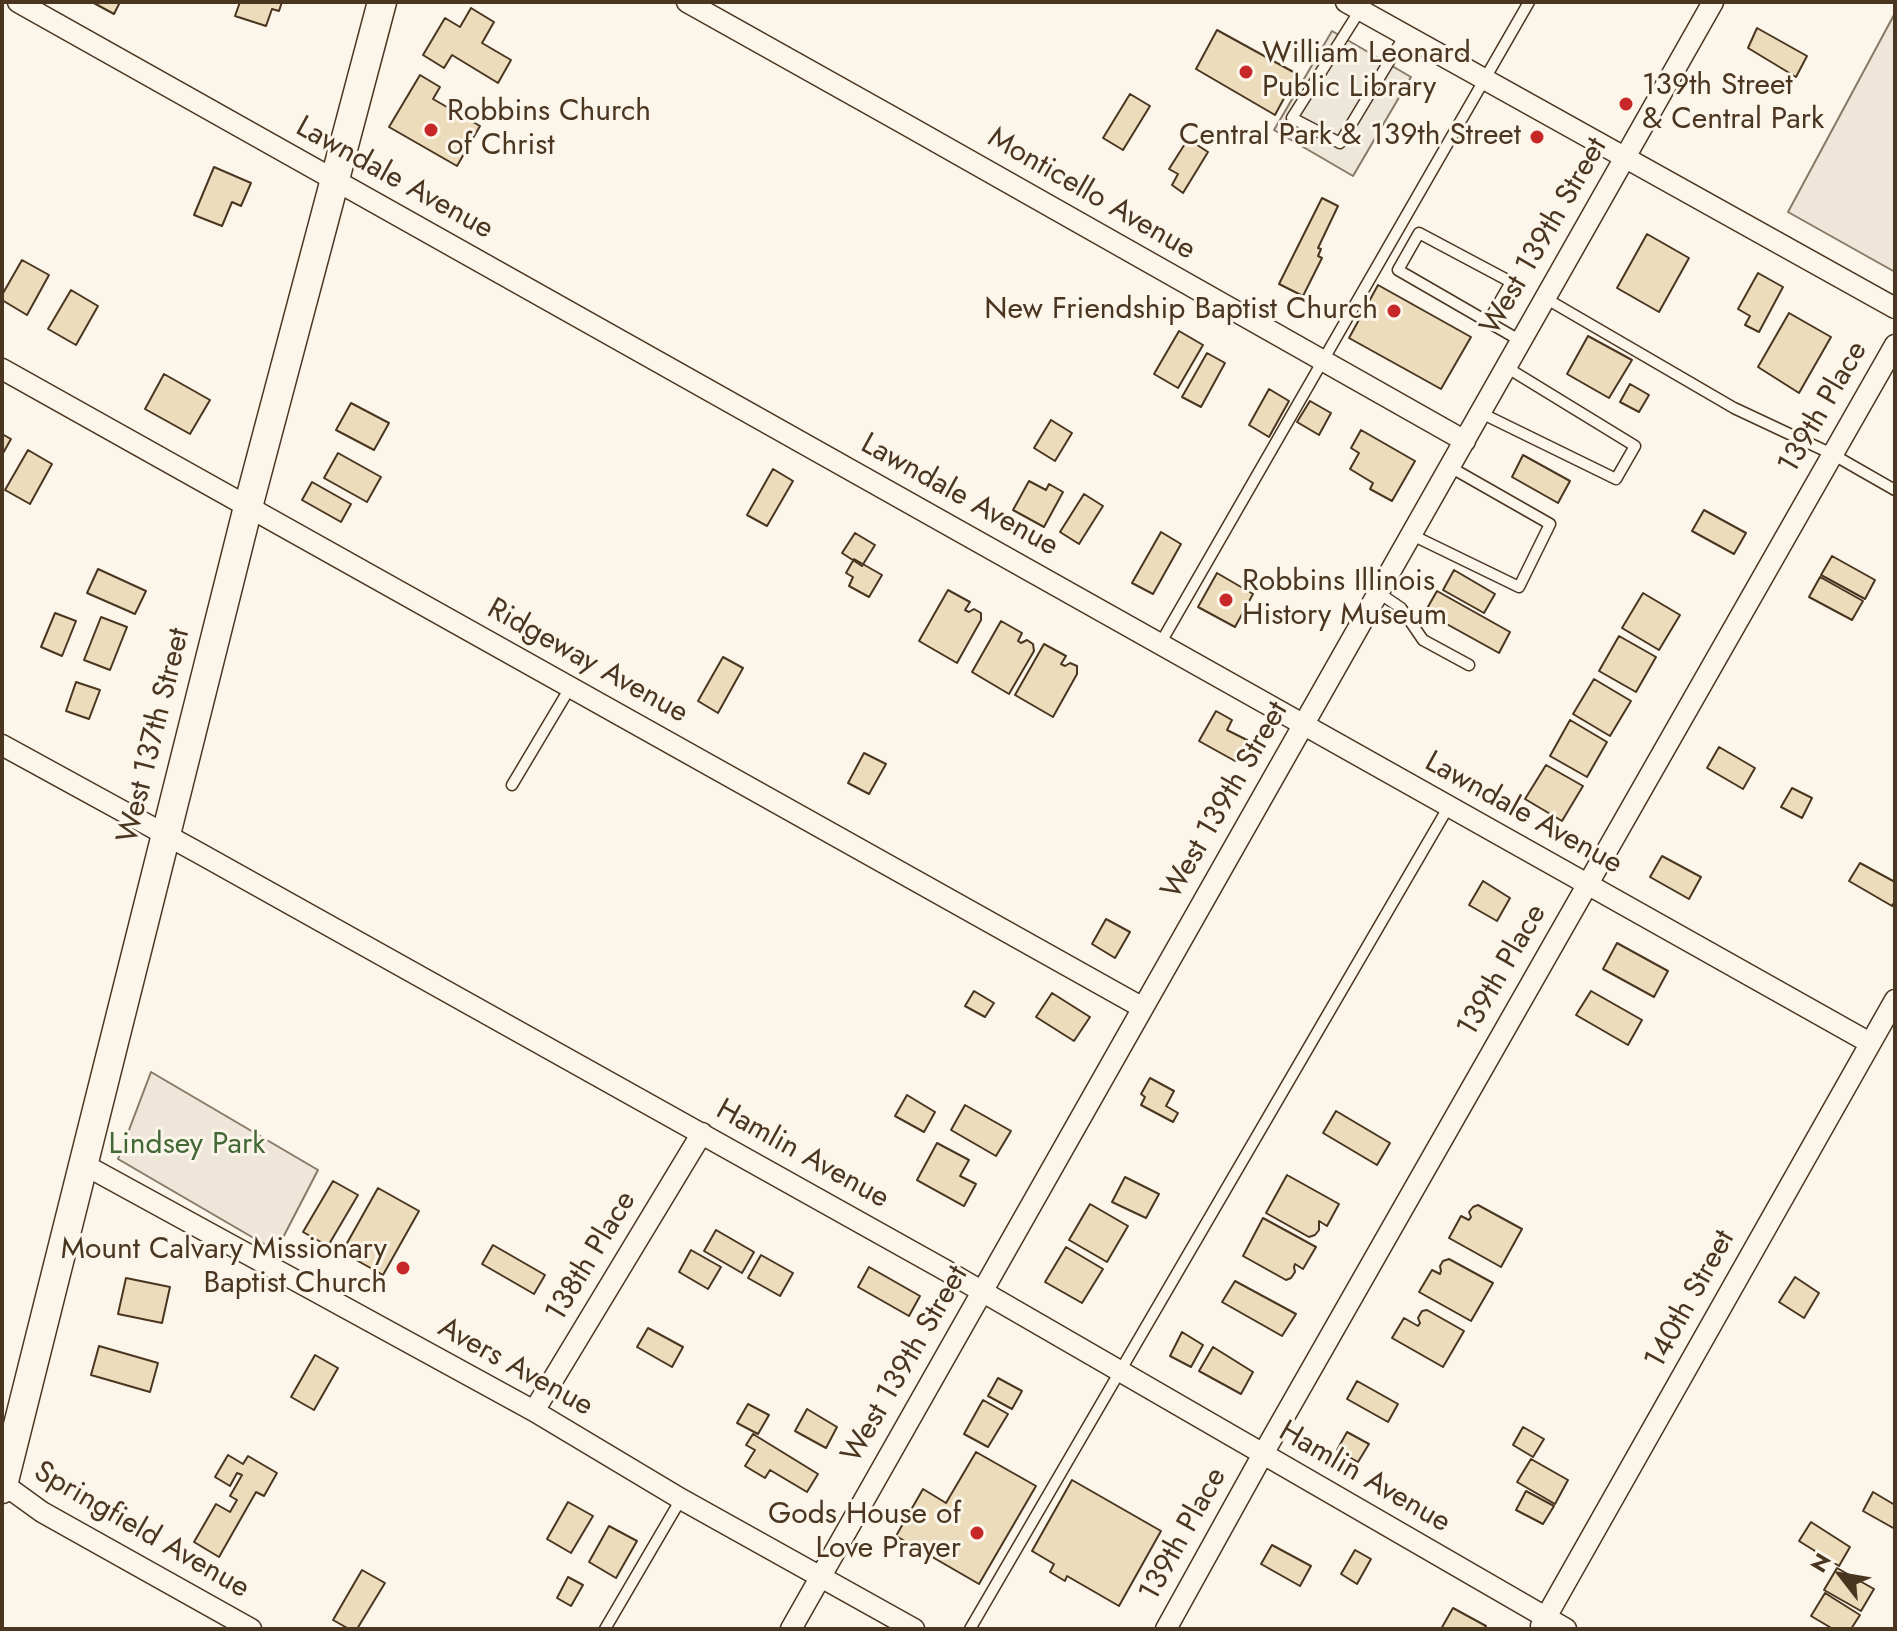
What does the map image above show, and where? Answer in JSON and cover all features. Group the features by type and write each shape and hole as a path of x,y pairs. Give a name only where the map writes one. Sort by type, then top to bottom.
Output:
{"main road":[{"name":"West 137th Street","path":"2,1485 248,507 382,2"}],"street":[{"name":"Lawndale Avenue","path":"18,2 1870,1043"},
{"name":"Monticello Avenue","path":"687,2 1465,441"},
{"name":"West 139th Street","path":"791,1629 1713,2"},
{"path":"1353,6 1895,308"},
{"name":"139th Place","path":"1166,1629 1895,345"},
{"name":"Ridgeway Avenue","path":"2,369 1143,1008"},
{"name":"Hamlin Avenue","path":"2,745 982,1291 1263,1454 1542,1623 1566,1629"},
{"name":"140th Street","path":"1542,1623 1895,1000"},
{"name":"138th Place","path":"534,1411 702,1133"},
{"name":"Avers Avenue","path":"83,1164 534,1411 681,1499 914,1629"},
{"name":"Springfield Avenue","path":"2,1485 42,1512 251,1629"}],"lane":[{"path":"1160,644 1529,2"},
{"path":"1353,6 1292,118 1340,143 1405,35"},
{"path":"1488,322 1511,282 1419,233 1398,270 1488,322 1521,341"},
{"path":"1545,298 1734,408 1832,454 1895,490"},
{"path":"1481,413 1616,479 1635,446 1506,367"},
{"path":"1412,535 1519,587 1550,524 1450,467"},
{"path":"1379,593 1401,608 1423,640 1469,665"},
{"path":"512,785 571,686"},
{"path":"970,1629 1449,806"},
{"path":"605,1629 681,1499"}],"green space":[{"path":"1895,13 1895,272 1788,212"},
{"name":"Lindsey Park","path":"151,1072 318,1170 276,1251 118,1159"}],"shaded area":[{"path":"1332,31 1411,77 1353,176 1274,130"}],"building":[{"path":"92,2 120,2 114,14"},
{"path":"240,2 282,2 279,11 272,9 266,26 235,16"},
{"path":"471,8 494,22 482,43 511,60 498,83 452,55 444,68 423,55 445,18 460,27"},
{"path":"1757,28 1807,56 1796,77 1748,48"},
{"name":"William Leonard Public Library","path":"1217,30 1297,74 1275,115 1196,69"},
{"path":"420,75 440,87 433,99 480,126 457,166 389,127"},
{"path":"1130,94 1150,106 1123,150 1103,138"},
{"path":"1188,139 1208,152 1183,193 1172,185 1178,174 1169,169"},
{"path":"214,167 251,183 241,206 232,202 222,226 194,215"},
{"path":"1322,198 1338,206 1318,248 1321,249 1318,256 1322,258 1303,296 1279,284"},
{"path":"1647,234 1689,258 1659,312 1617,288"},
{"path":"22,260 49,275 27,315 2,300"},
{"path":"1758,273 1783,287 1759,332 1745,325 1750,316 1738,309"},
{"name":"New Friendship Baptist Church","path":"1378,285 1471,337 1441,389 1349,338"},
{"path":"71,290 98,306 76,345 48,329"},
{"path":"1789,313 1831,337 1799,393 1758,367"},
{"path":"1179,331 1203,345 1178,388 1154,374"},
{"path":"1588,336 1632,360 1609,398 1567,374"},
{"path":"1207,353 1225,363 1201,407 1182,397"},
{"path":"164,374 210,400 190,434 145,409"},
{"path":"1630,384 1649,395 1639,412 1620,402"},
{"path":"1269,389 1289,401 1269,437 1249,425"},
{"path":"1310,401 1331,413 1319,435 1297,422"},
{"path":"351,403 389,423 374,450 336,430"},
{"path":"1051,420 1072,433 1055,461 1034,448"},
{"path":"1361,430 1415,461 1392,501 1370,489 1373,483 1350,469 1359,453 1351,448"},
{"path":"2,434 11,439 2,455"},
{"path":"28,450 52,464 30,504 5,490"},
{"path":"338,453 381,477 367,502 324,478"},
{"path":"1523,455 1570,481 1558,503 1512,477"},
{"path":"773,469 793,481 767,526 747,515"},
{"path":"1029,481 1046,490 1049,484 1063,492 1044,527 1013,510"},
{"path":"312,482 351,504 341,522 302,500"},
{"path":"1084,494 1103,506 1079,544 1060,532"},
{"path":"1704,510 1746,533 1734,554 1692,531"},
{"path":"1161,532 1181,544 1153,594 1132,583"},
{"path":"855,533 875,545 862,566 842,553"},
{"path":"1832,556 1875,580 1865,599 1821,575"},
{"path":"854,559 882,575 869,597 849,586 853,577 846,573"},
{"path":"98,569 146,591 135,614 87,593"},
{"path":"1454,570 1495,594 1484,613 1443,590"},
{"name":"Robbins Illinois History Museum","path":"1217,573 1253,594 1235,627 1198,607"},
{"path":"1820,577 1863,601 1852,620 1809,597"},
{"path":"948,590 970,602 965,610 969,612 974,609 981,613 981,620 957,663 919,641"},
{"path":"1437,591 1510,632 1499,653 1425,612"},
{"path":"1643,593 1680,615 1659,650 1622,628"},
{"path":"55,613 76,621 62,656 41,647"},
{"path":"101,617 127,627 110,670 84,660"},
{"path":"1001,621 1022,633 1018,641 1027,640 1033,644 1034,651 1009,694 972,672"},
{"path":"1619,636 1656,657 1636,692 1599,671"},
{"path":"1044,644 1066,656 1061,664 1077,666 1077,674 1053,717 1015,695"},
{"path":"723,657 743,668 718,713 698,701"},
{"path":"1594,679 1631,701 1610,736 1573,714"},
{"path":"76,682 100,690 89,719 66,711"},
{"path":"1216,711 1232,720 1227,730 1247,740 1235,761 1199,741"},
{"path":"1570,720 1607,742 1587,777 1550,756"},
{"path":"1719,747 1755,768 1743,789 1707,768"},
{"path":"864,753 886,764 869,794 848,783"},
{"path":"1546,765 1583,786 1562,821 1525,799"},
{"path":"1792,788 1812,798 1802,818 1781,807"},
{"path":"1662,856 1701,877 1689,899 1650,877"},
{"path":"1860,863 1895,882 1892,906 1849,881"},
{"path":"1483,881 1510,898 1497,921 1469,905"},
{"path":"1106,919 1130,932 1115,958 1092,944"},
{"path":"1617,943 1668,971 1654,997 1603,969"},
{"path":"974,991 994,1003 985,1017 965,1006"},
{"path":"1591,991 1642,1020 1628,1045 1576,1015"},
{"path":"1052,993 1090,1017 1074,1041 1036,1017"},
{"path":"1150,1078 1174,1091 1166,1106 1178,1113 1173,1122 1141,1105 1145,1097 1141,1094"},
{"path":"907,1095 935,1112 924,1132 895,1116"},
{"path":"965,1105 1011,1131 996,1156 951,1130"},
{"path":"1336,1111 1390,1143 1377,1165 1323,1133"},
{"path":"937,1143 969,1160 960,1176 976,1184 964,1206 917,1180"},
{"path":"1287,1175 1339,1204 1327,1226 1319,1221 1319,1230 1315,1235 1309,1237 1266,1213"},
{"path":"1125,1177 1159,1194 1146,1218 1112,1202"},
{"path":"333,1181 358,1195 328,1246 303,1232"},
{"path":"378,1188 419,1211 383,1275 342,1252"},
{"path":"1090,1204 1128,1226 1107,1262 1069,1240"},
{"path":"1478,1205 1522,1229 1501,1267 1449,1238 1461,1216 1469,1220 1469,1212"},
{"path":"1263,1218 1316,1247 1303,1269 1295,1264 1291,1278 1286,1280 1243,1256"},
{"path":"716,1230 754,1252 742,1273 704,1251"},
{"path":"493,1245 545,1275 534,1294 482,1264"},
{"path":"1066,1247 1103,1269 1082,1303 1045,1282"},
{"path":"691,1250 721,1267 708,1289 679,1272"},
{"path":"761,1255 793,1273 780,1296 748,1278"},
{"path":"1449,1259 1493,1283 1471,1321 1419,1292 1432,1270 1440,1274 1443,1261"},
{"path":"869,1267 920,1296 909,1316 858,1287"},
{"path":"1795,1277 1819,1293 1804,1318 1779,1302"},
{"path":"126,1278 170,1287 162,1323 118,1314"},
{"path":"1235,1281 1296,1314 1282,1336 1222,1302"},
{"path":"1427,1310 1464,1331 1443,1367 1392,1338 1404,1318 1418,1326 1418,1318 1422,1311"},
{"path":"648,1328 683,1347 672,1367 637,1347"},
{"path":"1182,1332 1203,1345 1191,1367 1170,1356"},
{"path":"99,1346 158,1363 150,1392 91,1375"},
{"path":"1213,1347 1253,1372 1241,1394 1199,1371"},
{"path":"315,1355 338,1368 314,1410 291,1397"},
{"path":"998,1378 1022,1391 1012,1409 988,1396"},
{"path":"1357,1381 1398,1404 1388,1422 1347,1399"},
{"path":"983,1400 1008,1414 988,1447 964,1434"},
{"path":"748,1404 769,1415 758,1434 737,1423"},
{"path":"807,1409 837,1427 826,1448 795,1431"},
{"path":"1523,1427 1544,1439 1533,1457 1513,1445"},
{"path":"1347,1432 1369,1444 1358,1462 1337,1450"},
{"path":"753,1434 818,1474 807,1492 770,1470 765,1478 745,1466 755,1450 746,1445"},
{"path":"976,1452 1036,1486 979,1584 896,1536 923,1489 946,1503"},
{"path":"228,1455 243,1464 248,1456 277,1473 264,1496 256,1492 219,1557 194,1542 216,1504 230,1512 237,1500 230,1496 242,1475 237,1473 230,1486 215,1477"},
{"path":"1531,1459 1568,1480 1555,1504 1517,1482"},
{"path":"1072,1480 1161,1531 1119,1606 1067,1576 1065,1581 1050,1572 1054,1564 1032,1551"},
{"path":"1526,1491 1554,1506 1543,1524 1516,1510"},
{"path":"1873,1492 1895,1505 1895,1529 1863,1511"},
{"path":"568,1502 593,1516 571,1553 547,1539"},
{"path":"1811,1522 1850,1547 1839,1566 1799,1541"},
{"path":"609,1526 637,1541 616,1578 589,1562"},
{"path":"1272,1545 1311,1566 1300,1586 1261,1564"},
{"path":"1355,1550 1371,1559 1357,1584 1341,1574"},
{"path":"1837,1568 1874,1589 1861,1611 1824,1590"},
{"path":"362,1570 385,1583 357,1629 349,1629 333,1620"},
{"path":"568,1577 583,1585 571,1606 557,1598"},
{"path":"1825,1593 1860,1615 1851,1629 1833,1629 1811,1616"},
{"path":"1453,1608 1486,1626 1484,1629 1441,1629"}],"place":[{"name":"William Leonard Public Library","path":"1246,72"},
{"name":"139th Street & Central Park","path":"1626,104"},
{"name":"Robbins Church of Christ","path":"431,130"},
{"name":"Central Park & 139th Street","path":"1537,137"},
{"name":"New Friendship Baptist Church","path":"1394,311"},
{"name":"Robbins Illinois History Museum","path":"1226,600"},
{"name":"Mount Calvary Missionary Baptist Church","path":"403,1268"},
{"name":"Gods House of Love Prayer","path":"977,1533"}]}
